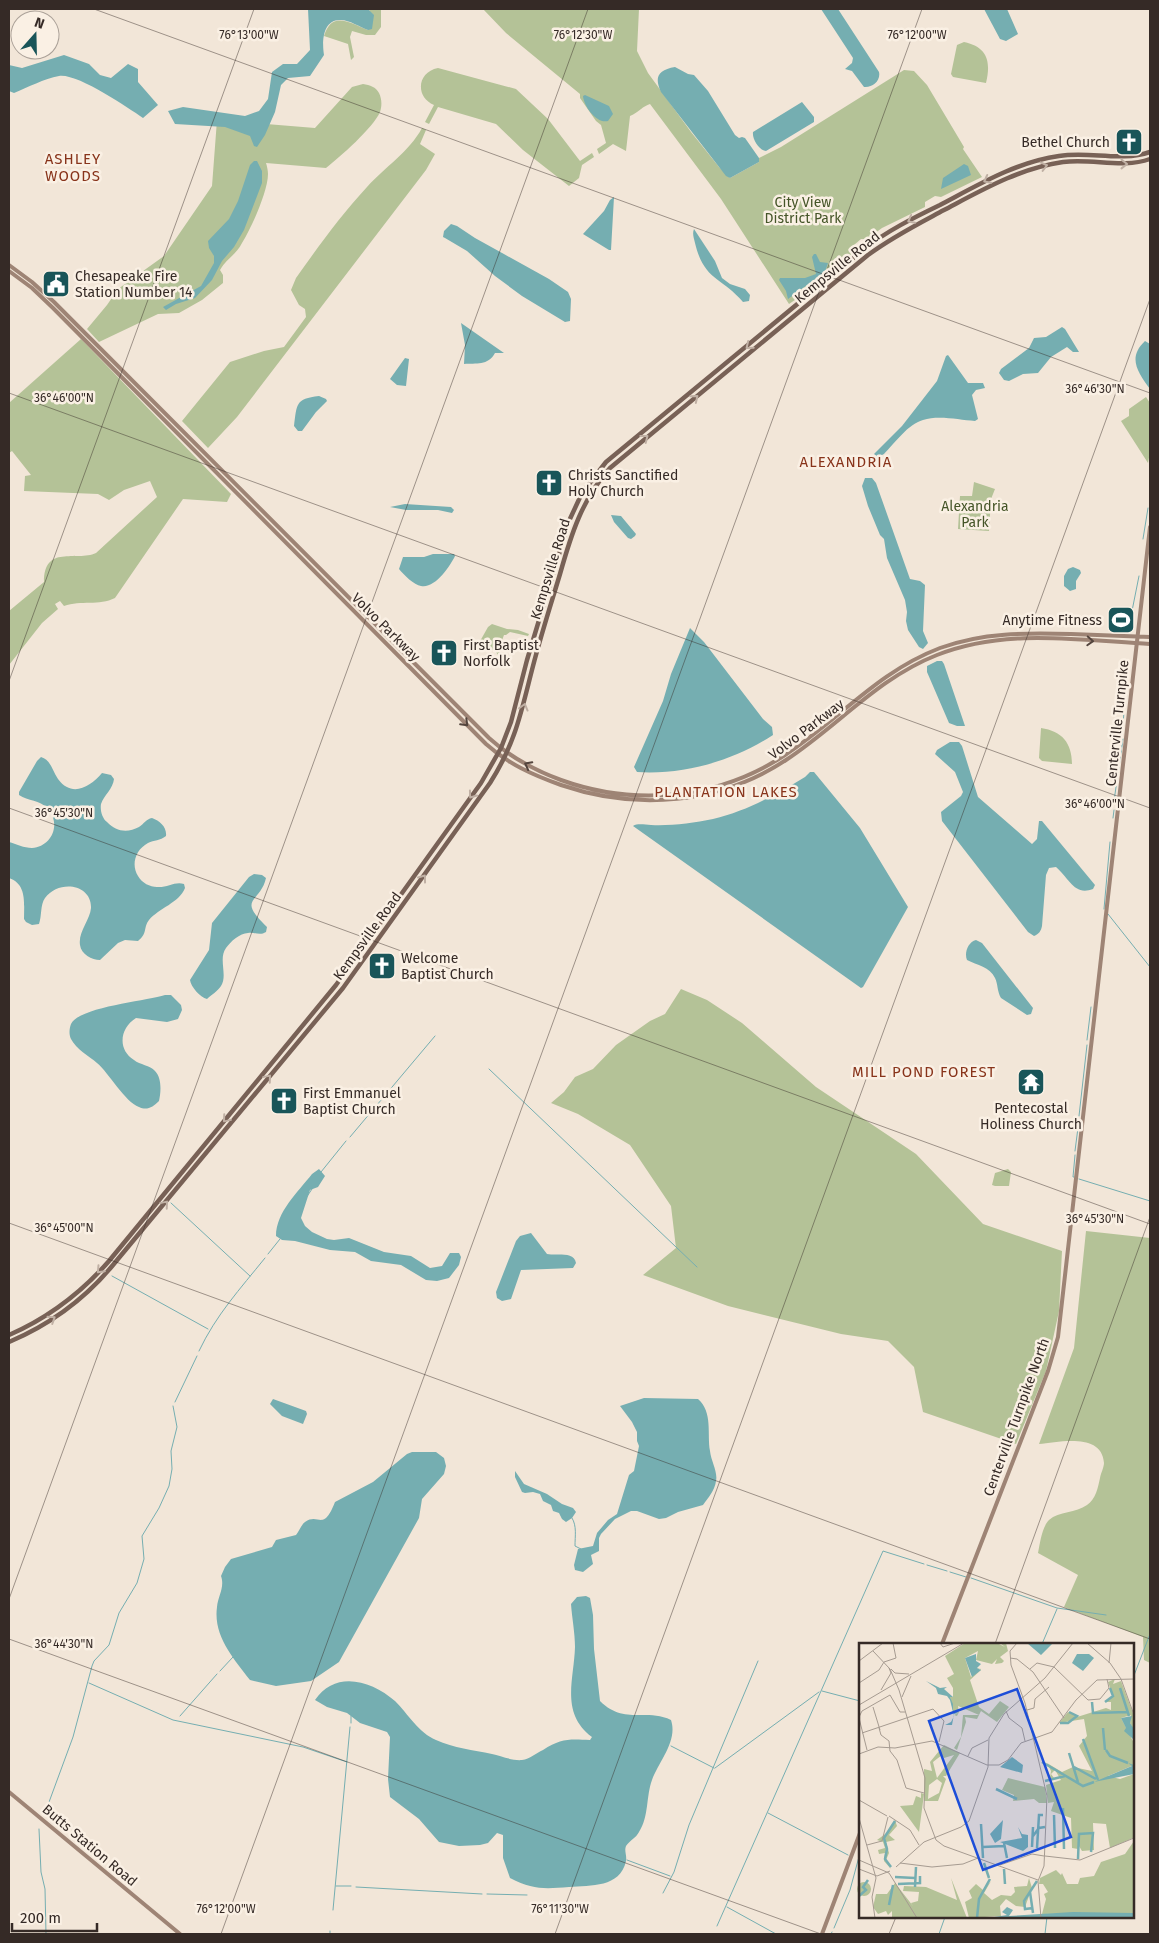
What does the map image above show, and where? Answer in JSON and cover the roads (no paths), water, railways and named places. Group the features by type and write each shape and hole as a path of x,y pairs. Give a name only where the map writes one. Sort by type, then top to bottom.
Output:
{"main road":[{"name":"Kempsville Road","path":"9,1335 34,1323 64,1303 92,1280 111,1259 340,981 475,791 498,754 513,716 527,660 569,521 588,484 612,456 739,354 864,249 890,231 1001,173 1024,164 1051,157 1076,154 1125,158 1150,152"},
{"name":"Kempsville Road","path":"9,1342 38,1328 72,1305 96,1285 117,1261 346,984 486,789 507,753 519,723 575,525 593,488 618,460 735,366 865,257 891,238 1001,181 1029,170 1074,161 1129,164 1150,159"},
{"name":"Volvo Parkway","path":"9,264 54,302 402,653 501,748 544,773 597,790 639,796 690,793 730,783 778,760 886,675 916,658 950,644 979,637 1037,632 1150,637"},
{"name":"Volvo Parkway","path":"9,270 53,308 473,731 504,759 540,778 604,797 650,801 691,798 737,785 778,765 807,745 868,695 898,674 946,651 976,643 1007,638 1150,644"},
{"name":"Centerville Turnpike","path":"1105,920 1150,527"},
{"name":"Centerville Turnpike North","path":"942,1643 1048,1372 1055,1349 1061,1315 1105,920"},
{"name":"Butts Station Road","path":"9,1792 180,1934"},
{"path":"822,1934 859,1836"}],"water":[{"path":"308,9 368,9 374,15 372,29 368,30 344,20 330,23 323,38 324,55 310,76 288,78 281,85 275,112 265,135 257,147 254,146 250,136 225,127 175,124 168,111 183,107 245,116 259,111 268,99 272,72 283,64 297,64 310,50"},
{"path":"821,9 838,9 879,72 879,78 873,85 864,87 852,71 845,69 852,63 853,58"},
{"path":"984,9 1007,9 1018,34 1006,41 1000,39"},
{"path":"64,55 89,64 100,75 111,78 128,64 138,69 138,82 158,105 143,118 102,92 67,76 48,79 14,93 9,91 9,65 22,68 48,60 60,60 60,56"},
{"path":"675,67 694,75 708,91 735,135 739,138 745,138 759,158 759,162 730,178 726,176 661,92 658,82 659,75 665,70"},
{"path":"585,95 609,106 613,114 608,121 600,120 588,110 583,96"},
{"path":"802,102 814,117 814,122 766,151 761,149 755,141 753,132"},
{"path":"257,161 262,171 262,183 244,230 234,247 222,261 212,280 195,298 176,304 166,310 163,307 201,286 214,263 214,256 209,248 208,241 229,219 238,201 250,165"},
{"path":"964,164 968,166 971,175 941,189 943,178"},
{"path":"614,197 611,250 609,250 583,234"},
{"path":"451,224 549,279 568,292 571,299 570,321 565,322 522,296 495,276 467,251 443,237 444,231"},
{"path":"694,229 715,261 722,278 730,284 745,289 750,295 749,301 743,302 703,265 693,236"},
{"path":"816,254 820,262 828,263 825,272 788,299 786,291 779,280 780,278 805,278 816,274 812,257"},
{"path":"461,323 504,353 495,353 485,362 464,364 465,345"},
{"path":"1062,327 1079,352 1073,352 1067,347 1051,357 1038,373 1023,374 1009,381 1004,380 999,373 1001,369 1029,348 1034,338 1046,337"},
{"path":"1145,341 1150,344 1150,389 1136,365 1136,353"},
{"path":"948,355 968,383 983,383 985,388 976,390 972,395 978,419 975,421 942,418 917,422 884,454 878,457 874,454 902,426 937,381"},
{"path":"405,358 409,359 406,386 397,385 390,379"},
{"path":"319,396 327,401 302,431 298,431 294,426 299,404 305,399"},
{"path":"865,478 872,478 876,483 910,579 920,581 925,585 923,631 928,643 923,649 919,647 908,630 905,600 887,558 884,539 880,535 868,506 862,486"},
{"path":"405,504 451,507 454,510 452,513 438,510 406,510 390,507"},
{"path":"611,515 621,516 636,534 635,536 631,539 628,538 614,522"},
{"path":"433,554 454,554 455,556 441,576 432,584 421,586 415,584 399,569 403,557 424,557"},
{"path":"1073,567 1080,570 1081,573 1076,581 1076,589 1070,591 1064,586 1064,576 1068,569"},
{"path":"690,628 704,642 763,719 772,727 773,735 741,752 708,764 672,771 637,772 634,767 663,701 671,674"},
{"path":"937,661 942,661 944,664 965,726 949,723 927,672 927,666"},
{"path":"950,742 959,742 962,746 978,797 1032,844 1037,839 1039,821 1042,821 1095,885 1093,889 1081,890 1073,885 1056,867 1049,868 1046,875 1042,926 1040,932 1034,936 1028,932 942,821 941,812 961,796 963,792 955,772 935,754 937,750"},
{"path":"41,757 47,760 63,785 69,788 75,789 86,786 102,773 111,775 114,779 113,783 101,804 105,820 114,828 126,831 139,827 152,818 160,823 165,830 166,836 148,843 137,854 135,867 138,876 144,883 154,887 164,887 177,883 184,884 185,888 178,898 149,920 143,935 138,941 125,940 118,943 100,960 87,956 82,951 80,945 81,935 91,908 90,900 81,889 66,886 51,892 43,901 39,924 32,925 24,919 22,889 15,881 9,878 9,842 29,848 39,847 53,833 54,820 47,808 41,803 19,795 19,792"},
{"path":"810,772 814,772 860,828 908,907 861,988 633,826 639,824 682,824 725,816 772,796 805,777"},
{"path":"254,874 262,875 266,878 251,905 267,927 266,932 262,934 242,934 228,946 223,957 223,982 218,990 207,999 196,991 190,980 209,950 212,923 249,877"},
{"path":"976,940 982,943 1033,1008 1031,1014 1027,1015 1001,998 993,974 987,969 967,960 967,948"},
{"path":"171,995 181,1005 182,1010 178,1019 167,1022 136,1018 124,1033 123,1045 125,1050 136,1062 153,1069 159,1077 159,1101 150,1108 145,1109 128,1099 102,1068 73,1043 70,1037 70,1028 77,1018 86,1013 114,1005"},
{"path":"319,1169 325,1176 318,1187 310,1190 301,1218 305,1226 312,1232 327,1239 349,1238 384,1252 411,1256 430,1268 442,1266 450,1253 459,1253 461,1257 459,1265 449,1278 437,1281 426,1280 401,1265 371,1261 355,1252 330,1250 295,1241 282,1240 276,1236 280,1219 294,1195 312,1174"},
{"path":"531,1233 547,1254 569,1255 575,1259 576,1263 573,1268 521,1270 511,1299 502,1301 497,1298 496,1292 516,1241 520,1236"},
{"path":"644,1398 698,1399 703,1404 708,1417 709,1444 716,1474 714,1488 703,1505 678,1512 666,1518 659,1519 637,1511 631,1511 615,1519 599,1538 599,1551 591,1555 593,1564 583,1572 575,1570 574,1565 578,1549 593,1546 597,1533 608,1520 617,1514 629,1475 634,1471 639,1446 637,1432 620,1406"},
{"path":"273,1399 306,1411 307,1414 303,1424 282,1416 270,1404"},
{"path":"412,1452 436,1452 444,1458 446,1466 444,1474 422,1499 419,1518 339,1662 311,1681 276,1686 250,1680 226,1646 218,1628 217,1607 222,1588 221,1576 225,1567 231,1559 272,1547 276,1540 296,1535 304,1523 310,1520 324,1519 331,1511 335,1502 373,1482"},
{"path":"515,1471 524,1484 573,1508 576,1512 572,1518 566,1522 562,1519 559,1513 553,1511 551,1505 543,1501 540,1494 522,1492 515,1477"},
{"path":"586,1596 590,1598 593,1615 594,1649 600,1701 618,1712 653,1715 671,1720 672,1736 667,1751 652,1780 642,1826 638,1834 626,1846 626,1861 623,1870 618,1876 611,1881 595,1885 553,1888 532,1887 510,1878 503,1858 503,1835 497,1833 488,1843 480,1845 459,1846 439,1842 419,1819 390,1797 388,1779 390,1737 387,1732 360,1723 347,1713 327,1707 315,1700 323,1691 333,1685 354,1681 364,1684 375,1688 395,1701 419,1728 430,1737 457,1747 515,1760 528,1758 561,1741 590,1740 592,1737 582,1728 576,1717 572,1707 571,1695 575,1636 571,1604 577,1597"}],"waterway":[{"path":"1143,539 1148,508"},
{"path":"1131,616 1139,576"},
{"path":"1123,725 1127,671"},
{"path":"1114,801 1123,739"},
{"path":"1113,818 1114,810"},
{"path":"1104,909 1110,842"},
{"path":"1108,914 1150,967"},
{"path":"1087,1040 1091,1007"},
{"path":"350,1137 435,1036"},
{"path":"1079,1116 1087,1045"},
{"path":"489,1069 697,1267"},
{"path":"1075,1151 1079,1120"},
{"path":"321,1172 346,1141"},
{"path":"1074,1177 1075,1155"},
{"path":"1079,1179 1150,1201"},
{"path":"306,1198 312,1189"},
{"path":"171,1203 250,1276"},
{"path":"268,1254 280,1239"},
{"path":"199,1351 221,1314 265,1258"},
{"path":"112,1276 208,1329"},
{"path":"175,1402 197,1356"},
{"path":"45,1813 73,1737 92,1666 94,1661 109,1645 119,1613 137,1583 144,1559 142,1536 159,1508 169,1486 172,1469 171,1451 177,1427 173,1406"},
{"path":"572,1518 575,1528 575,1546 581,1549"},
{"path":"717,1926 883,1551 924,1564"},
{"path":"927,1565 947,1571"},
{"path":"950,1572 966,1577"},
{"path":"971,1578 1057,1608 1106,1615"},
{"path":"1042,1643 1057,1609"},
{"path":"1134,1675 1150,1634"},
{"path":"220,1671 233,1657"},
{"path":"663,1893 674,1872 689,1825 758,1661"},
{"path":"180,1716 217,1674"},
{"path":"89,1683 173,1720 303,1747 347,1762"},
{"path":"822,1691 859,1701"},
{"path":"715,1768 819,1692"},
{"path":"351,1716 351,1723"},
{"path":"333,1910 350,1727"},
{"path":"671,1746 714,1768"},
{"path":"768,1813 848,1855"},
{"path":"39,1829 41,1872 45,1889 46,1934"},
{"path":"834,1928 850,1890 859,1857"},
{"path":"627,1860 670,1876"},
{"path":"336,1886 351,1886"},
{"path":"356,1887 482,1894"},
{"path":"487,1894 527,1895"},
{"path":"727,1907 776,1934"},
{"path":"939,1934 945,1918"},
{"path":"1045,1934 1047,1918"}],"place":[{"name":"Bethel Church","path":"1129,142"},
{"name":"Chesapeake Fire Station Number 14","path":"56,284"},
{"name":"Christs Sanctified Holy Church","path":"549,483"},
{"name":"Anytime Fitness","path":"1121,620"},
{"name":"First Baptist Norfolk","path":"444,653"},
{"name":"Welcome Baptist Church","path":"382,966"},
{"name":"Pentecostal Holiness Church","path":"1031,1082"},
{"name":"First Emmanuel Baptist Church","path":"284,1101"}],"district":[{"name":"ASHLEY WOODS","path":"73,168"},
{"name":"ALEXANDRIA","path":"846,462"},
{"name":"PLANTATION LAKES","path":"726,792"},
{"name":"MILL POND FOREST","path":"924,1072"}],"park label":[{"name":"City View District Park","path":"803,210"},
{"name":"Alexandria Park","path":"975,514"}]}
